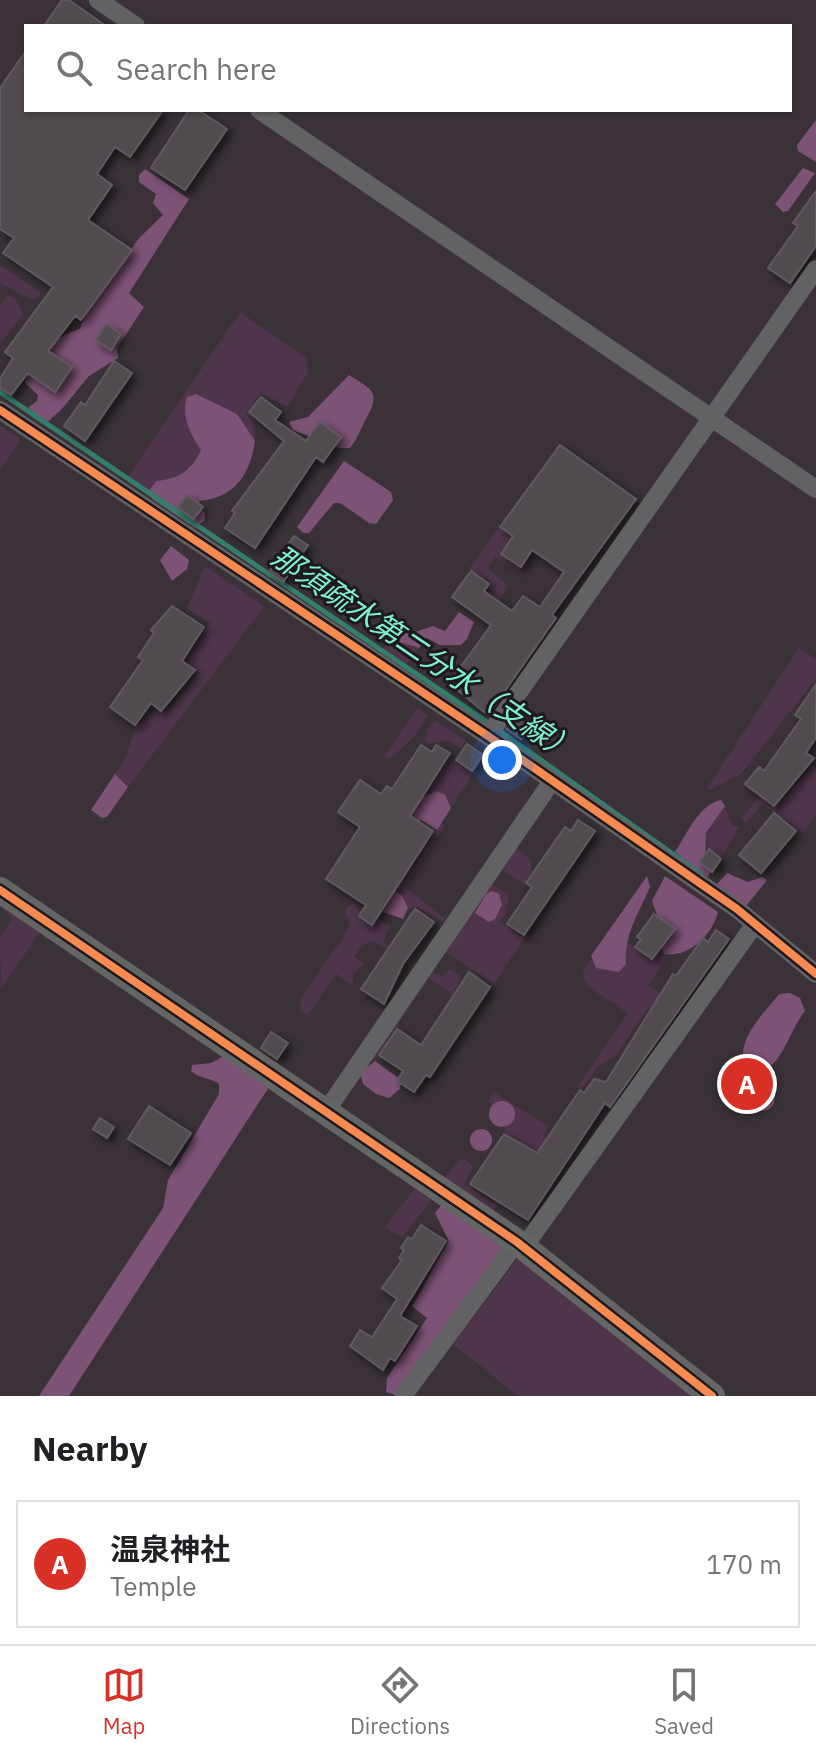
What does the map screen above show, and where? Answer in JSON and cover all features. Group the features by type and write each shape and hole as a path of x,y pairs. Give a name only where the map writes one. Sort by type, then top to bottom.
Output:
{"street":[{"path":"98,0 133,24"},
{"path":"262,112 816,489"},
{"path":"488,736 816,269"},
{"path":"0,410 488,736 755,924 816,974"},
{"path":"324,1114 552,781"},
{"path":"0,890 520,1245 712,1396"},
{"path":"403,1396 520,1245 755,924"}],"shaded area":[{"path":"816,120 816,162 798,151 797,145"},
{"path":"803,168 815,173 788,211 783,212 775,204"},
{"path":"145,169 189,199 129,293 144,307 117,348 118,358 89,376 44,425 31,416 29,407 37,401 38,395 25,383 33,364 53,342 80,329 139,238 163,215 153,203 156,194 139,182 139,175"},
{"path":"0,265 41,293 39,298 33,300 0,283"},
{"path":"8,295 15,298 23,314 0,344 0,306"},
{"path":"240,312 306,358 308,372 287,407 261,393 246,414 253,421 255,441 223,420 166,503 128,477"},
{"path":"349,375 369,388 374,397 371,410 350,448 339,448 293,430 289,422 308,417"},
{"path":"196,394 237,414 255,441 249,464 239,482 223,495 200,501 196,506 205,513 204,521 195,528 152,499 149,491 156,481 183,473 201,450 190,431 185,411 187,397"},
{"path":"0,426 21,440 0,470"},
{"path":"344,461 391,492 393,500 376,524 369,523 340,503 334,503 309,533 303,533 297,527"},
{"path":"499,528 511,537 499,554 521,570 519,572 495,557 488,569 509,586 499,600 487,592 492,583 469,569"},
{"path":"171,546 189,560 187,569 172,581 160,560"},
{"path":"205,566 264,606 128,787 115,774 125,760 135,728 153,710 168,711 198,673 186,660 210,623 187,608"},
{"path":"459,612 474,622 461,645 440,645 427,638 419,648 400,642 398,635 401,629 415,632 433,626 445,631"},
{"path":"402,623 419,633 408,629 412,647 419,648 407,664 383,648"},
{"path":"799,648 816,659 816,679 741,774 710,790 707,788"},
{"path":"418,708 428,715 414,737 391,758 383,757"},
{"path":"436,721 466,741 461,748 448,740 430,744 425,741 428,729"},
{"path":"449,758 473,774 451,808 445,795 437,791 423,797"},
{"path":"812,765 816,767 816,815 803,833 762,804 746,823 741,819 759,797 775,808"},
{"path":"115,774 128,787 107,817 102,818 91,810"},
{"path":"437,791 445,795 451,808 437,830 421,820 413,824 402,814 418,799"},
{"path":"721,800 725,806 706,833 705,868 711,872 707,877 675,852 700,813"},
{"path":"725,806 732,825 739,827 721,858 707,848 706,835"},
{"path":"441,823 445,826 405,887 445,919 443,923 418,907 408,908 402,895 395,892"},
{"path":"515,847 531,860 531,873 524,884 500,869"},
{"path":"727,873 748,882 762,877 767,880 746,906 717,884"},
{"path":"647,876 650,887 630,933 626,964 619,972 596,968 591,956"},
{"path":"665,876 718,912 698,944 673,954 664,954 661,949 665,937 652,901"},
{"path":"492,884 509,895 505,916 499,921 524,938 494,984 445,951"},
{"path":"492,891 499,894 502,905 495,919 489,922 475,913 486,894"},
{"path":"395,892 402,895 408,908 403,919 383,912"},
{"path":"0,898 43,928 1,989 0,937 12,919 0,906"},
{"path":"354,904 371,926 378,918 390,926 383,941 390,950 372,941 360,946 354,957 365,964 353,973 353,986 336,974 307,1016 300,1010 301,998 347,932 350,921 345,913 347,906"},
{"path":"627,942 650,959 661,949 669,955 648,985 664,996 656,1007 648,1008 614,1057 598,1066 583,1087 578,1086 628,1013 587,986 582,972 592,958 596,968 626,964"},
{"path":"450,969 462,977 454,991 478,1007 476,1011 429,978 374,1060 370,1057 430,971 442,977"},
{"path":"790,993 800,998 805,1011 782,1052 764,1071 744,1064 744,1044 753,1026 779,994"},
{"path":"224,1056 269,1087 69,1396 39,1396 163,1208 168,1180 219,1094 219,1084 194,1074 192,1065 211,1063"},
{"path":"375,1061 401,1080 400,1089 389,1098 376,1094 363,1084 360,1073"},
{"path":"762,1085 771,1089 775,1098 771,1107 762,1111 753,1107 749,1098 753,1089"},
{"path":"494,1092 549,1127 543,1136 567,1153 511,1188 493,1211 444,1179 459,1160 465,1160 473,1166 464,1184 496,1204 531,1151 505,1132 501,1115 488,1101"},
{"path":"502,1101 511,1105 515,1114 511,1123 502,1127 493,1123 489,1114 493,1105"},
{"path":"477,1129 485,1129 492,1140 485,1151 477,1151 470,1144 470,1136"},
{"path":"415,1188 431,1200 404,1235 398,1236 385,1227"},
{"path":"442,1204 505,1248 399,1396 386,1392 387,1378 427,1318 412,1306 449,1241 435,1213"},
{"path":"519,1257 692,1396 518,1396 453,1344"}],"building":[{"path":"62,0 69,0 103,24 45,24"},
{"path":"24,54 24,112 162,112 130,157 115,147 97,174 112,185 88,220 132,250 81,320 75,316 48,351 72,367 55,392 28,373 11,395 0,388 0,379 13,358 5,352 53,287 3,253 14,238 0,229 0,88"},
{"path":"188,112 201,112 227,129 185,190 151,168"},
{"path":"816,191 816,246 790,283 768,268 798,226 793,223"},
{"path":"106,324 121,334 111,350 96,340"},
{"path":"114,361 132,373 85,441 64,426 81,402 85,405"},
{"path":"261,397 281,412 275,420 306,441 320,422 341,437 323,462 316,457 255,548 225,528 235,513 232,511 284,441 249,412"},
{"path":"560,445 636,499 552,615 556,618 488,715 449,683 491,625 452,597 471,571 489,584 484,591 512,611 523,596 540,607 564,572 532,550 521,567 501,554 513,536 500,527"},
{"path":"187,495 203,507 193,519 178,507"},
{"path":"294,536 308,545 283,582 269,572"},
{"path":"172,606 204,627 182,661 195,670 161,711 151,703 135,725 110,707 143,660 138,657 154,633 151,630"},
{"path":"816,684 816,738 806,753 814,758 774,806 745,784 759,767 764,771 801,719 795,715"},
{"path":"518,714 532,723 521,739 507,729"},
{"path":"467,744 483,755 472,771 456,760"},
{"path":"421,745 432,752 436,745 450,753 410,816 433,831 372,925 359,916 366,905 326,879 360,827 338,812 360,780 381,794 387,786 392,789"},
{"path":"774,813 796,831 761,873 739,855"},
{"path":"578,820 595,831 524,935 507,924 532,887 526,883 565,827 571,831"},
{"path":"709,849 721,859 712,872 699,862"},
{"path":"415,909 434,922 403,964 384,1004 361,989"},
{"path":"654,914 675,929 652,959 635,947 641,939 637,937"},
{"path":"716,930 729,939 610,1107 605,1103 528,1220 470,1184 504,1134 537,1153 580,1090 584,1093 594,1079 606,1082 673,974 676,976 703,938 708,942"},
{"path":"469,972 490,987 430,1077 426,1075 414,1092 397,1081 403,1071 379,1055 397,1029 421,1045"},
{"path":"271,1032 288,1043 277,1059 261,1048"},
{"path":"743,1069 762,1083 751,1098 732,1084"},
{"path":"149,1106 191,1133 170,1165 128,1139"},
{"path":"100,1118 114,1127 107,1138 93,1129"},
{"path":"421,1225 446,1241 400,1316 417,1326 395,1361 390,1358 383,1370 350,1346 360,1330 372,1337 397,1299 382,1288 402,1260 399,1258 404,1250 401,1248"}],"waterway":[{"name":"那須疏水第二分水（支線）","path":"0,392 483,719 701,874"}],"cycle path":[{"path":"0,410 488,736 737,909 816,974"},
{"path":"0,890 517,1242 712,1396"}],"place":[{"name":"温泉神社","path":"747,1084"}]}
